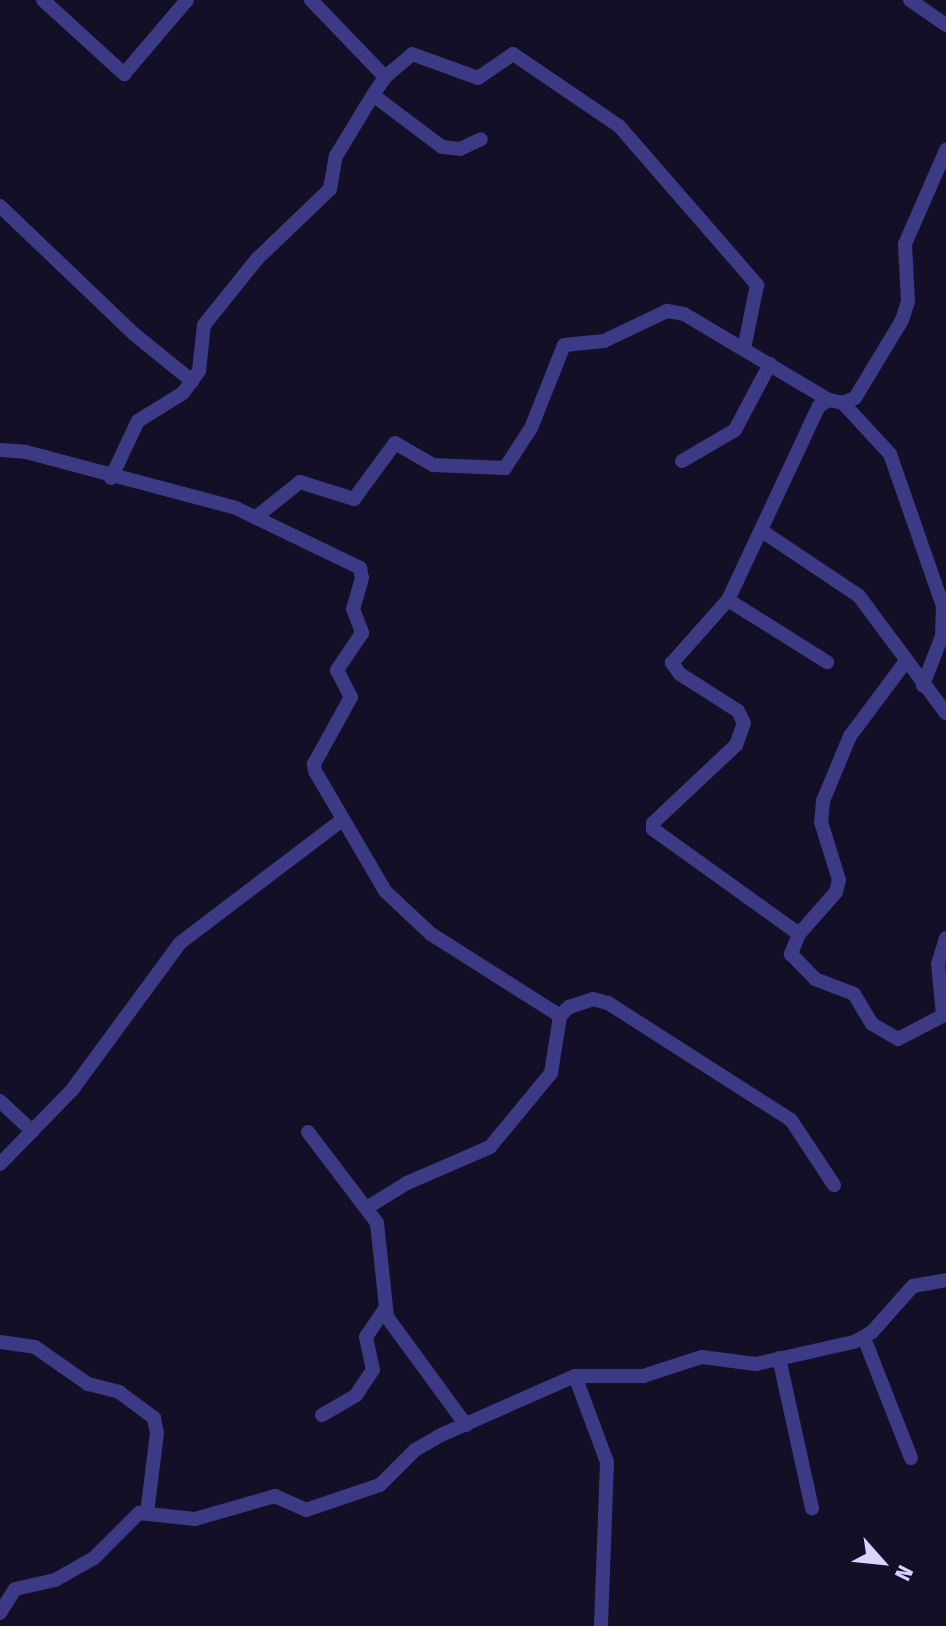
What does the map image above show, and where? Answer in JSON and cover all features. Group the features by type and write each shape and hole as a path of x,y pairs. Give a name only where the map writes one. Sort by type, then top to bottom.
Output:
{"street":[{"path":"43,0 124,74 187,0"},
{"path":"311,0 385,77"},
{"path":"910,0 946,25"},
{"path":"111,478 138,421 183,393 192,381 203,362 204,325 257,259 330,189 336,156 373,95 385,77 412,54 478,78 513,54 609,119 698,211 757,285 744,349"},
{"path":"373,95 442,147 460,149 481,139"},
{"path":"799,934 653,829 653,823 740,737 744,723 738,711 680,674 672,663 728,600 819,406 855,398 906,311 905,244 946,150"},
{"path":"0,206 134,334 192,381"},
{"path":"256,517 300,482 354,499 395,443 433,465 505,468 531,428 564,345 604,341 677,311 836,402 890,454 943,606 942,636 923,685"},
{"path":"682,461 735,430 770,364"},
{"path":"0,450 26,452 256,517 360,568 362,578 353,609 362,633 337,670 351,697 314,764 341,821 375,880 421,926 560,1016"},
{"path":"762,531 859,596 946,713"},
{"path":"728,600 827,662"},
{"path":"906,661 850,736 823,801 821,822 839,880 836,892 799,934 791,954 795,963 815,979 854,994 872,1024 888,1035 908,1038 945,1015 938,964 946,938"},
{"path":"0,1164 127,1022 180,943 341,821"},
{"path":"368,1207 407,1183 490,1147 551,1073 560,1016 569,1007 593,999 634,1019 791,1120 834,1185"},
{"path":"0,1101 32,1131"},
{"path":"308,1132 368,1207 381,1239 385,1309 466,1425"},
{"path":"0,1613 15,1589 64,1576 94,1558 133,1515 147,1513 195,1519 275,1496 306,1510 387,1481 415,1450 575,1376 643,1376 702,1357 744,1364 864,1338 913,1286 946,1280"},
{"path":"322,1415 356,1395 373,1370 366,1337 385,1309"},
{"path":"864,1338 911,1458"},
{"path":"0,1342 35,1347 88,1384 119,1392 154,1418 157,1433 147,1513"},
{"path":"779,1358 812,1508"},
{"path":"575,1376 607,1462 601,1626"}]}
